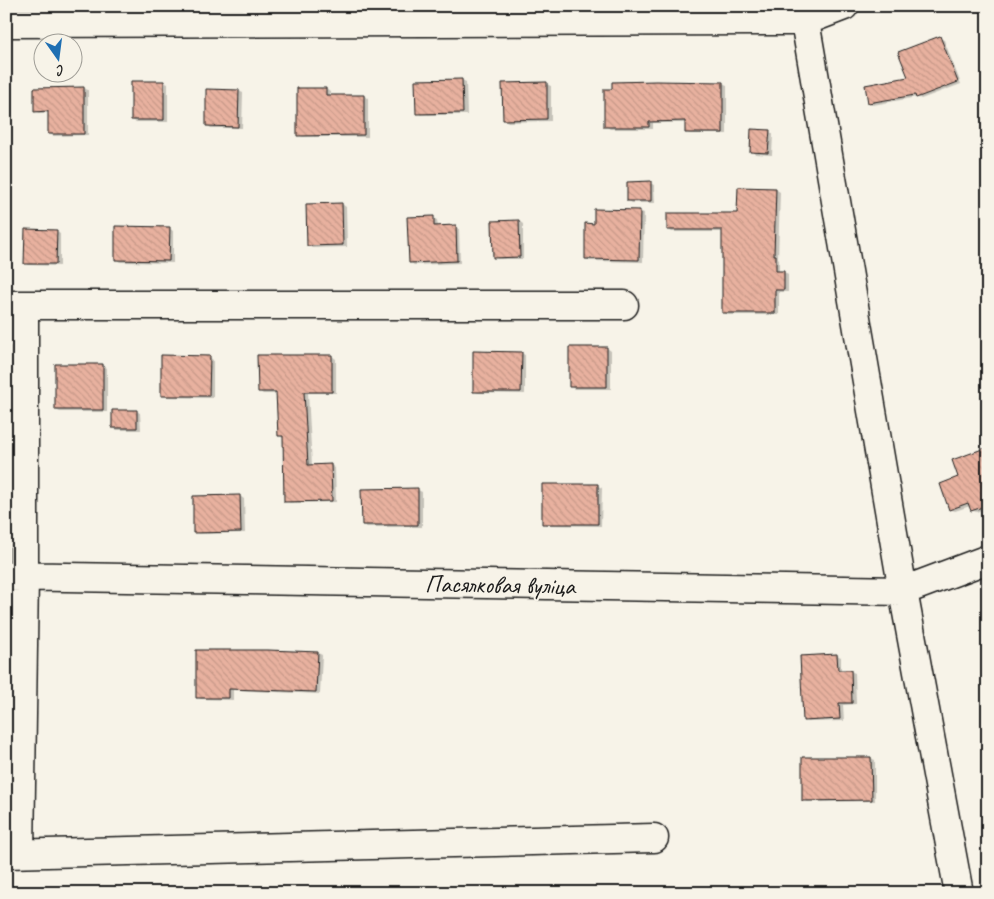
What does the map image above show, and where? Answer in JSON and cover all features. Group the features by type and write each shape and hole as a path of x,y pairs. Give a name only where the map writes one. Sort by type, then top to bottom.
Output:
{"street":[{"path":"6,23 804,14 844,6"},
{"path":"804,14 903,591 960,893"},
{"path":"624,305 15,305 13,854 654,838"},
{"name":"Пасялковая вуліца","path":"15,576 903,591 988,559"}],"building":[{"path":"940,36 958,82 916,98 915,95 868,103 865,85 908,77 898,52"},
{"path":"462,79 463,113 416,114 415,80"},
{"path":"131,81 164,81 164,120 131,120"},
{"path":"547,82 547,119 503,120 502,83"},
{"path":"612,82 723,82 723,133 685,133 685,121 649,122 649,127 604,127 604,89 612,89"},
{"path":"84,87 84,134 48,134 48,111 34,112 34,88"},
{"path":"297,88 326,88 326,95 364,95 364,135 297,136"},
{"path":"206,89 239,90 238,127 206,126"},
{"path":"751,129 770,130 768,153 750,152"},
{"path":"651,181 651,201 627,201 627,182"},
{"path":"738,187 776,188 774,255 776,255 776,271 784,271 784,290 775,290 775,313 722,313 722,230 667,230 667,213 737,213"},
{"path":"342,203 343,245 307,246 306,204"},
{"path":"594,209 640,210 639,260 585,259 585,223 594,224"},
{"path":"434,216 434,226 456,225 457,261 409,263 407,217"},
{"path":"519,220 520,257 493,258 492,221"},
{"path":"115,226 170,227 169,261 115,260"},
{"path":"25,229 57,230 56,264 24,264"},
{"path":"569,347 607,347 607,387 569,387"},
{"path":"473,351 522,352 521,392 473,392"},
{"path":"161,355 210,356 209,396 161,396"},
{"path":"257,355 332,355 332,392 304,392 308,465 331,464 332,501 284,502 283,436 278,436 276,392 258,392"},
{"path":"55,364 103,364 103,410 55,410"},
{"path":"112,410 137,410 137,428 112,428"},
{"path":"988,447 988,505 971,511 968,503 949,510 940,484 958,477 952,460"},
{"path":"542,484 598,484 598,524 542,524"},
{"path":"418,488 418,525 362,525 361,489"},
{"path":"240,495 241,532 193,533 193,496"},
{"path":"196,650 318,652 316,692 229,689 229,698 196,698"},
{"path":"837,654 838,670 851,670 852,703 839,703 840,719 803,721 800,656"},
{"path":"802,757 871,757 872,800 802,801"}]}
